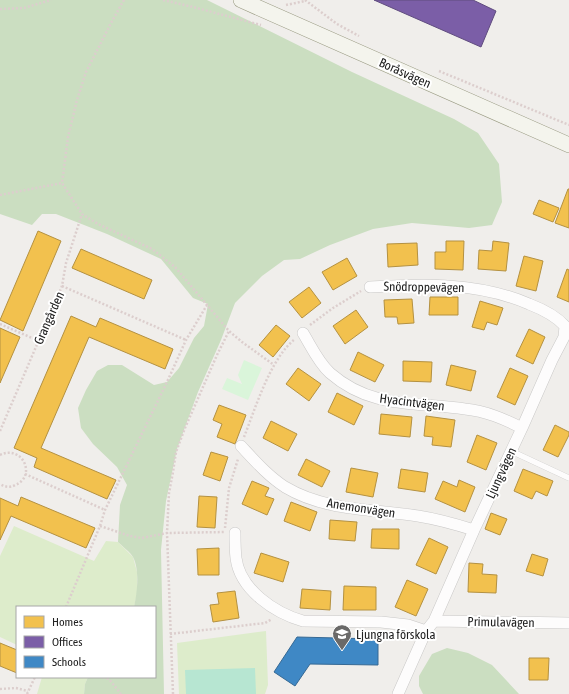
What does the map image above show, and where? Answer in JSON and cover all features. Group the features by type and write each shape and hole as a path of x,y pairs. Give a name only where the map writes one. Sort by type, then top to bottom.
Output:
{"street":[{"name":"Boråsvägen","path":"241,0 569,145"},
{"name":"Snödroppevägen","path":"370,287 449,285 476,288 500,293 534,306 558,318 565,326"},
{"name":"Ljungvägen","path":"398,694 426,632 434,621 552,360 564,338 565,326"},
{"name":"Hyacintvägen","path":"303,333 320,362 330,373 350,388 367,396 387,402 465,408 481,411 501,417 522,428"},
{"name":"Anemonvägen","path":"241,446 265,472 285,487 305,496 336,506 448,521 474,530"},
{"path":"235,533 236,558 244,580 267,604 279,612 292,618 304,621 381,622 408,625 426,632"},
{"name":"Primulavägen","path":"434,621 569,623"}],"lane":[{"path":"511,451 569,478"}],"path":[{"path":"0,9 24,8 51,0"},
{"path":"124,0 86,72 77,100 68,137 62,183 82,214 98,224 152,249 175,267 229,331 274,365"},
{"path":"163,0 255,23"},
{"path":"286,5 305,0 337,24 361,37"},
{"path":"432,68 569,125"},
{"path":"0,195 62,183"},
{"path":"62,286 66,263 82,214"},
{"name":"Grangården","path":"0,431 62,286 186,340"},
{"path":"224,532 229,488 241,446 261,393 274,365 290,343 303,333 313,322 353,295 370,287"},
{"path":"66,606 100,526 105,510 186,340 207,305"},
{"path":"0,324 39,341"},
{"path":"173,694 167,533 170,494 176,452 185,428 229,331"},
{"path":"0,455 9,453 19,456 25,464 25,474 23,480 13,486 7,487 0,484"},
{"path":"25,474 105,510"},
{"path":"100,526 130,536 142,538 167,533 235,533"},
{"path":"170,634 265,623 275,617 279,612"},
{"path":"0,689 16,688 28,692 35,678"},
{"path":"106,678 109,679 121,694"}],"green space":[{"path":"0,0 207,0 352,72 454,119 478,133 499,164 502,202 492,225 469,228 412,223 373,229 330,245 300,259 284,260 262,276 235,303 221,340 198,392 177,449 166,501 161,550 164,694 84,694 85,684 88,678 156,678 156,606 134,606 137,568 132,555 118,542 120,505 127,485 117,467 93,444 81,428 78,408 97,371 108,365 122,365 154,385 167,382 179,368 194,338 204,326 208,304 193,298 161,259 107,234 56,214 42,214 32,225 0,214"},
{"path":"244,360 262,368 248,400 222,389 227,378 242,384 238,375"},
{"path":"14,526 94,561 106,541 118,542 133,557 137,572 137,594 134,606 16,606 16,645 0,637 0,556"},
{"path":"266,631 268,685 265,694 179,694 177,643"},
{"path":"447,648 468,653 492,665 519,694 423,694 419,686 419,676 432,654"},
{"path":"255,668 256,694 186,694 185,670"},
{"path":"42,678 88,678 85,684 84,694 37,694"}],"building: Homes":[{"path":"569,189 569,228 555,223"},
{"path":"539,200 559,208 553,222 533,214"},
{"path":"38,231 61,241 23,331 0,320"},
{"path":"446,241 464,241 463,270 435,269 435,252 446,252"},
{"path":"493,241 509,243 506,271 478,269 479,250 492,251"},
{"path":"417,243 418,265 388,267 387,244"},
{"path":"81,249 152,280 144,299 72,268"},
{"path":"524,256 543,261 536,291 516,286"},
{"path":"347,258 357,276 333,290 322,272"},
{"path":"567,269 569,270 569,302 557,297"},
{"path":"309,287 321,303 302,318 289,302"},
{"path":"430,297 458,297 458,315 429,315"},
{"path":"412,299 414,323 398,324 397,317 385,317 384,300"},
{"path":"480,301 503,308 497,325 487,322 484,330 472,327"},
{"path":"356,310 368,327 345,344 333,326"},
{"path":"71,316 96,327 100,318 173,349 165,369 89,337 41,448 116,480 107,499 34,467 37,458 14,448"},
{"path":"276,325 290,336 273,357 259,345"},
{"path":"0,328 20,337 0,383"},
{"path":"529,329 545,337 533,364 516,356"},
{"path":"358,352 384,365 375,382 350,370"},
{"path":"403,361 432,362 431,382 403,381"},
{"path":"451,365 476,371 471,391 446,385"},
{"path":"298,368 321,384 309,401 286,384"},
{"path":"510,368 528,376 515,405 497,397"},
{"path":"337,393 363,406 354,425 328,412"},
{"path":"219,405 246,415 235,444 217,437 222,424 213,420"},
{"path":"381,414 412,417 410,437 379,434"},
{"path":"426,416 455,420 451,447 432,445 433,437 424,436"},
{"path":"271,421 297,434 288,451 263,438"},
{"path":"555,425 569,432 569,435 558,457 543,450"},
{"path":"477,435 497,443 486,470 467,462"},
{"path":"211,452 228,457 220,481 203,475"},
{"path":"306,459 330,471 322,487 298,475"},
{"path":"351,468 378,473 373,497 346,492"},
{"path":"401,469 428,473 425,492 398,488"},
{"path":"523,469 553,481 547,496 536,491 532,499 514,491"},
{"path":"459,480 475,487 465,512 435,499 443,481 457,487"},
{"path":"252,481 269,488 265,496 274,499 267,515 242,504"},
{"path":"199,496 217,497 215,528 197,527"},
{"path":"21,497 95,528 86,548 11,516 0,540 0,498 18,506"},
{"path":"291,502 317,512 310,531 284,521"},
{"path":"491,513 507,519 500,535 485,529"},
{"path":"330,520 357,522 355,541 329,539"},
{"path":"372,529 399,529 399,549 371,548"},
{"path":"429,538 448,547 436,574 416,565"},
{"path":"219,548 219,575 198,575 197,549"},
{"path":"261,553 289,562 283,582 254,573"},
{"path":"532,554 548,559 543,576 526,571"},
{"path":"469,563 483,564 482,574 497,575 496,593 468,592"},
{"path":"407,580 428,589 416,616 395,607"},
{"path":"344,586 376,587 376,610 343,610"},
{"path":"302,589 331,591 330,610 300,608"},
{"path":"235,591 239,618 213,622 210,605 219,604 217,593"},
{"path":"0,643 16,650 16,673 0,666"},
{"path":"529,658 549,658 548,680 529,680"}],"building: Offices":[{"path":"374,0 473,0 496,11 481,47"}],"building: Schools":[{"path":"297,637 378,639 378,665 310,664 295,686 274,672"}],"place":[{"name":"Ljungna förskola","path":"342,651"}]}
